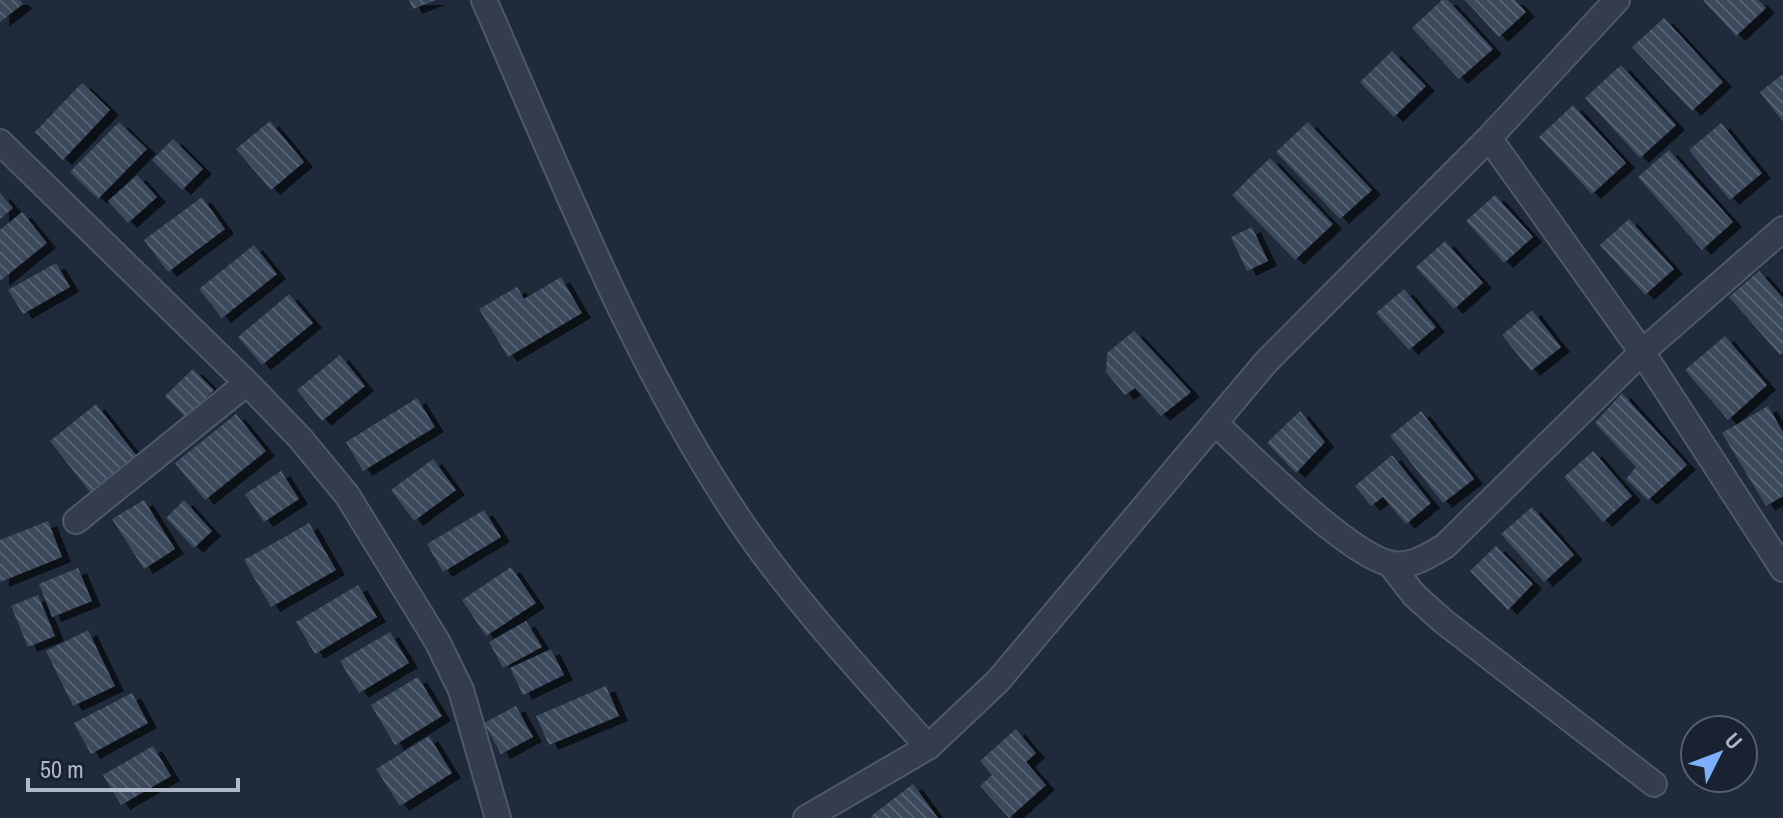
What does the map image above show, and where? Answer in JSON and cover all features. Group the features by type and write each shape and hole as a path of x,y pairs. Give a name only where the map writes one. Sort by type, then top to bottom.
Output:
{"street":[{"path":"484,0 645,358 712,474 771,564 928,747"},
{"path":"806,818 928,747 998,681 1282,344 1489,138 1617,0"},
{"path":"1489,138 1642,352 1783,569"},
{"path":"0,142 247,383 300,438 347,495 437,641 461,690 498,818"},
{"path":"1390,564 1425,559 1445,546 1642,352 1783,229"},
{"path":"76,521 247,383"},
{"path":"1215,423 1347,541 1390,564 1443,621 1654,784"}],"building":[{"path":"0,0 20,0 23,4 0,22"},
{"path":"409,0 436,0 413,9"},
{"path":"1442,0 1448,0 1493,49 1459,79 1412,28"},
{"path":"1465,0 1515,0 1526,12 1499,37"},
{"path":"1703,0 1758,0 1766,8 1736,36"},
{"path":"1664,18 1723,82 1692,111 1632,47"},
{"path":"1392,51 1426,86 1394,117 1360,82"},
{"path":"1621,65 1676,125 1640,158 1585,98"},
{"path":"1783,74 1783,122 1760,92"},
{"path":"82,83 110,110 63,160 35,132"},
{"path":"1573,105 1626,163 1592,194 1539,137"},
{"path":"270,121 304,162 271,190 236,149"},
{"path":"119,122 147,149 98,199 70,172"},
{"path":"1308,122 1372,190 1340,219 1276,152"},
{"path":"1721,123 1762,173 1730,200 1689,150"},
{"path":"173,139 203,169 182,190 152,160"},
{"path":"1669,150 1733,222 1702,250 1638,177"},
{"path":"1270,158 1333,224 1295,260 1232,195"},
{"path":"137,175 157,197 128,223 108,201"},
{"path":"0,193 13,208 0,219"},
{"path":"1495,195 1533,237 1504,263 1466,221"},
{"path":"202,197 225,229 168,272 144,240"},
{"path":"22,212 47,243 0,281 0,230"},
{"path":"1629,219 1674,269 1645,295 1600,245"},
{"path":"1252,227 1268,261 1247,271 1231,237"},
{"path":"1445,241 1483,283 1454,309 1416,267"},
{"path":"254,245 277,274 222,318 199,289"},
{"path":"56,263 70,287 23,314 8,290"},
{"path":"1759,271 1783,298 1783,352 1780,355 1729,297"},
{"path":"561,277 582,313 508,357 479,309 517,287 524,299"},
{"path":"1404,289 1436,327 1409,350 1376,313"},
{"path":"289,294 313,323 262,365 238,337"},
{"path":"1532,310 1561,347 1531,371 1502,335"},
{"path":"1134,331 1191,392 1161,416 1135,388 1125,395 1106,372 1107,353"},
{"path":"1725,336 1767,385 1728,420 1685,370"},
{"path":"340,355 365,386 322,421 297,390"},
{"path":"193,369 214,390 186,418 165,396"},
{"path":"1622,393 1687,465 1648,500 1626,479 1636,467 1595,423"},
{"path":"417,398 435,427 363,471 346,442"},
{"path":"96,404 140,460 93,496 50,441"},
{"path":"1768,406 1783,432 1783,496 1766,506 1722,433"},
{"path":"1300,411 1325,442 1296,473 1267,443"},
{"path":"1421,411 1474,479 1443,503 1390,436"},
{"path":"236,414 266,451 205,500 175,463"},
{"path":"1593,451 1632,496 1603,522 1564,477"},
{"path":"1392,455 1431,503 1406,524 1383,497 1371,506 1355,486"},
{"path":"433,459 456,490 414,521 391,490"},
{"path":"281,471 299,499 264,522 245,494"},
{"path":"144,500 175,549 144,569 112,519"},
{"path":"184,500 212,531 194,548 166,518"},
{"path":"1532,507 1574,555 1544,582 1501,534"},
{"path":"484,510 501,537 443,572 427,544"},
{"path":"48,521 62,557 0,582 0,540"},
{"path":"309,523 336,570 271,607 244,560"},
{"path":"1496,546 1533,584 1508,610 1470,571"},
{"path":"511,567 536,603 486,636 462,600"},
{"path":"78,568 92,601 52,617 39,584"},
{"path":"358,585 377,617 315,654 296,622"},
{"path":"38,595 55,636 28,647 11,606"},
{"path":"526,621 542,647 503,668 489,642"},
{"path":"88,630 115,686 73,706 46,651"},
{"path":"390,632 409,663 359,693 340,661"},
{"path":"551,649 564,675 523,695 510,668"},
{"path":"418,677 442,716 395,745 371,705"},
{"path":"606,686 619,716 549,745 536,716"},
{"path":"132,693 148,723 91,754 74,723"},
{"path":"516,706 533,737 501,754 484,723"},
{"path":"1016,729 1036,753 1026,762 1046,785 1009,818 980,786 992,775 980,761"},
{"path":"429,736 452,773 400,806 376,769"},
{"path":"153,746 171,776 121,805 103,775"},
{"path":"913,784 938,818 872,818 871,816"}]}
